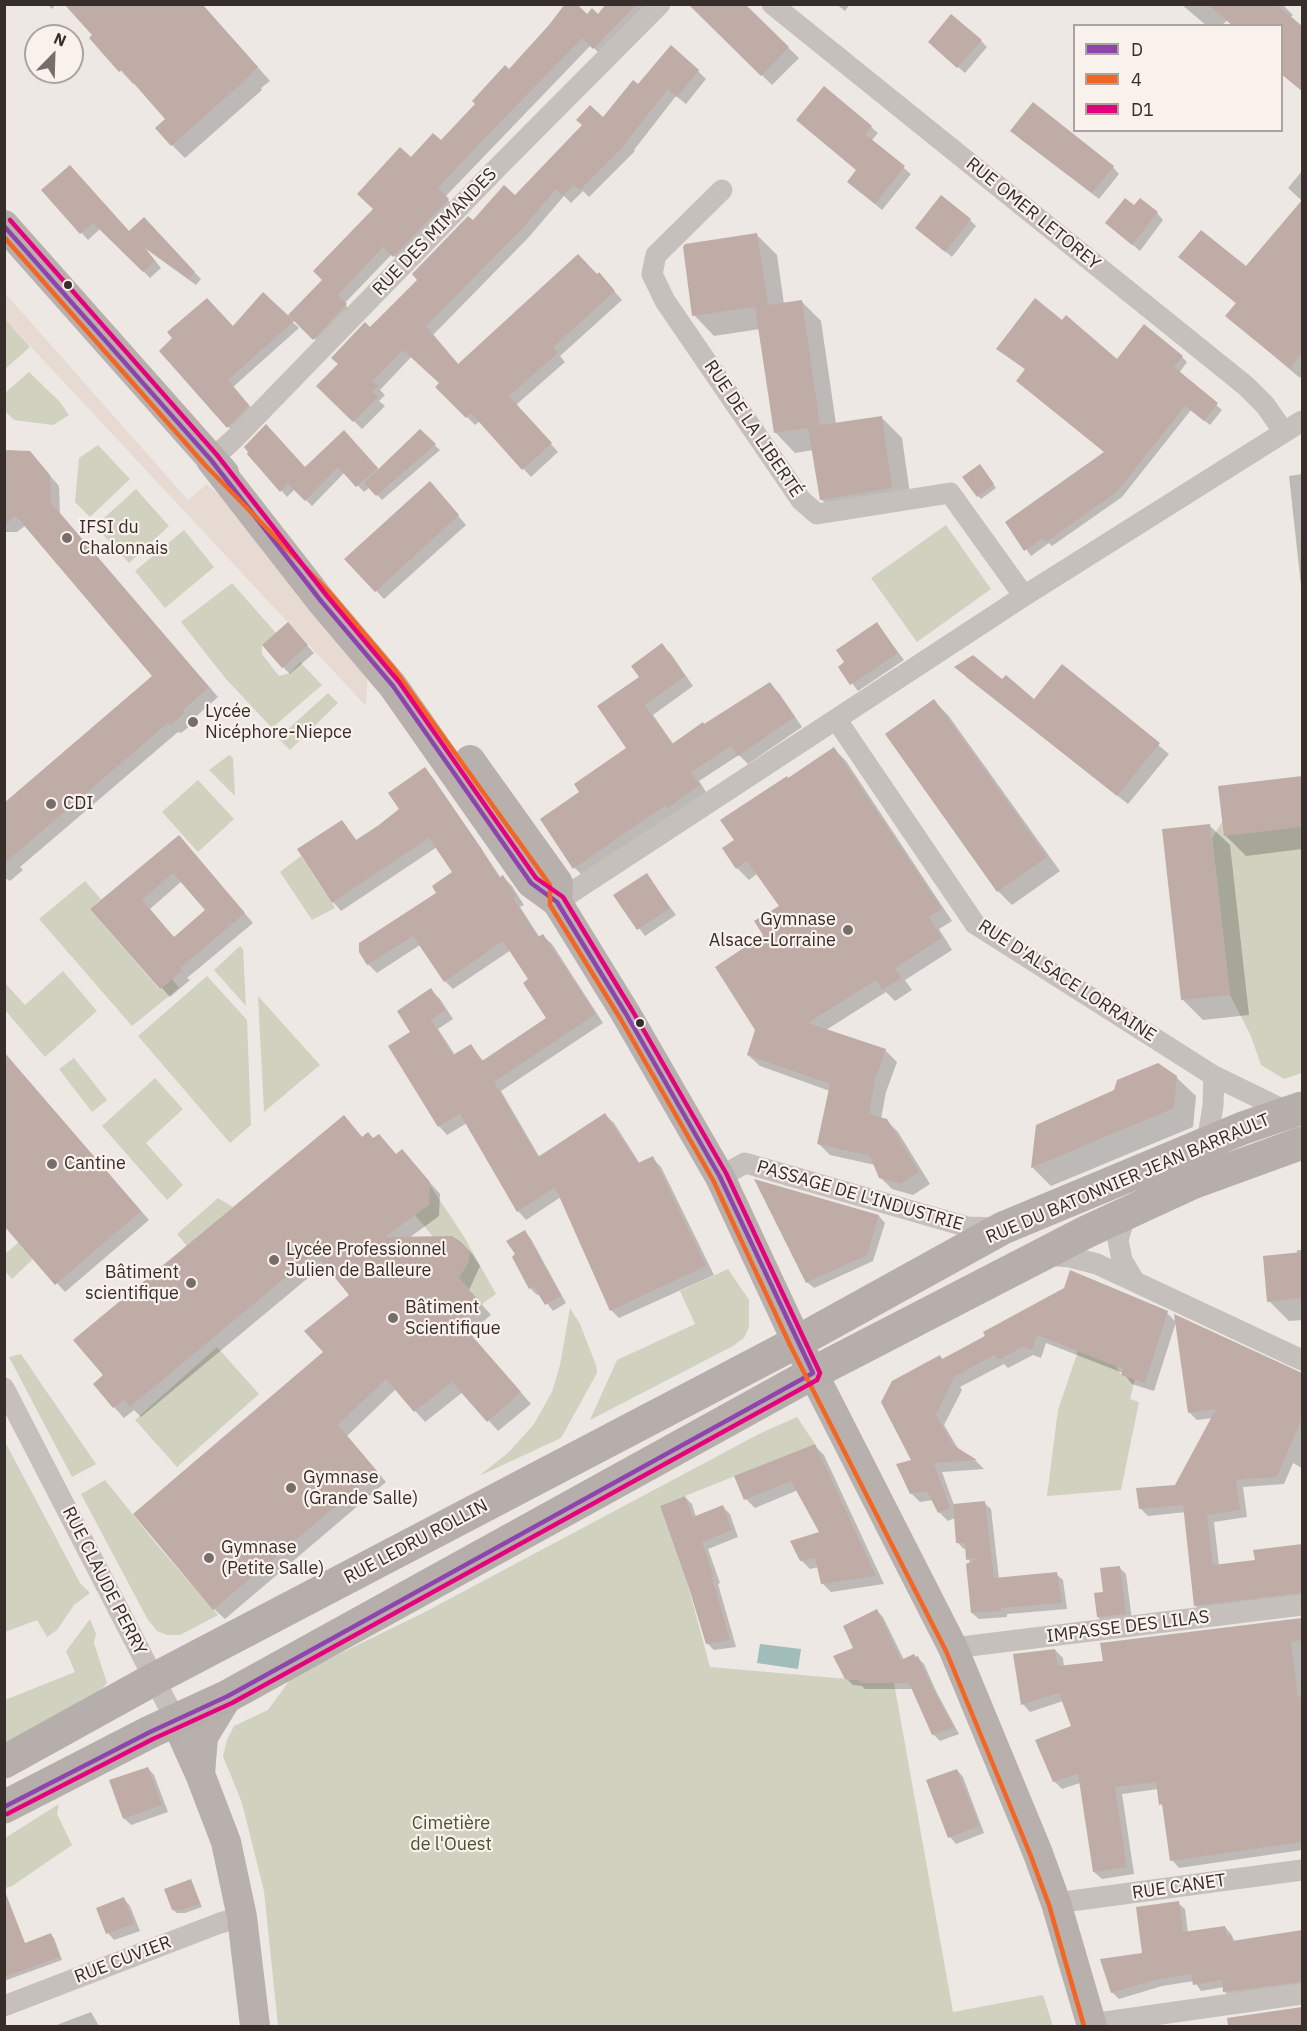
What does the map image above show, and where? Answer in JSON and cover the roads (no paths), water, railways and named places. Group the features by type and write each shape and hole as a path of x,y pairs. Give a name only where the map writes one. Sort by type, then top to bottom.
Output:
{"main road":[{"path":"4,225 211,460 335,587 401,665 558,883 557,902 626,1014 720,1177 797,1342 953,1648 1037,1851 1056,1903 1092,2025"},
{"name":"RUE DU BATONNIER JEAN BARRAULT","path":"797,1342 1003,1228 1207,1142 1295,1110"},
{"name":"RUE DU BATONNIER JEAN BARRAULT","path":"813,1373 1041,1255 1126,1214 1192,1183 1302,1143"},
{"name":"RUE LEDRU ROLLIN","path":"4,1762 154,1679 797,1342"},
{"path":"4,1807 150,1732 228,1696 813,1373"},
{"name":"RUE CLAUDE PERRY","path":"200,1774 203,1737 228,1696"},
{"name":"RUE CLAUDE PERRY","path":"176,1721 200,1774 226,1842 242,1917 255,2026"}],"street":[{"name":"RUE DES MIMANDES","path":"211,460 234,440 494,171 660,4"},
{"name":"RUE OMER LETOREY","path":"772,4 1246,386 1265,405 1284,432"},
{"name":"RUE DE LA LIBERTÉ","path":"722,190 656,255 652,274 665,301 801,500 817,514 950,493 1024,596"},
{"path":"557,902 1024,596 1302,421"},
{"name":"RUE D'ALSACE LORRAINE","path":"837,719 975,924 1214,1076 1295,1110"},
{"path":"1207,1142 1213,1106 1214,1076"},
{"name":"PASSAGE DE L'INDUSTRIE","path":"720,1177 745,1163 968,1227 1003,1228"},
{"path":"1126,1214 1118,1240 1122,1260 1135,1282"},
{"path":"1041,1255 1070,1257 1097,1264 1302,1360"},
{"name":"RUE CLAUDE PERRY","path":"4,1388 176,1721"},
{"name":"IMPASSE DES LILAS","path":"953,1648 1302,1605"},
{"name":"RUE CANET","path":"1056,1903 1302,1870"},
{"name":"RUE CUVIER","path":"4,2006 220,1923 242,1917"},
{"path":"1092,2025 1302,1994"}],"water":[{"path":"760,1644 801,1649 798,1669 757,1663"}],"place":[{"name":"IFSI du Chalonnais","path":"67,538"},
{"name":"Lycée Nicéphore-Niepce","path":"193,722"},
{"name":"CDI","path":"51,804"},
{"name":"Gymnase Alsace-Lorraine","path":"848,930"},
{"name":"Cantine","path":"52,1164"},
{"name":"Lycée Professionnel Julien de Balleure","path":"274,1260"},
{"name":"Bâtiment scientifique","path":"191,1283"},
{"name":"Bâtiment Scientifique","path":"393,1318"},
{"name":"Gymnase (Grande Salle)","path":"291,1488"},
{"name":"Gymnase (Petite Salle)","path":"209,1558"}],"park label":[{"name":"Cimetière de l'Ouest","path":"451,1834"}]}
